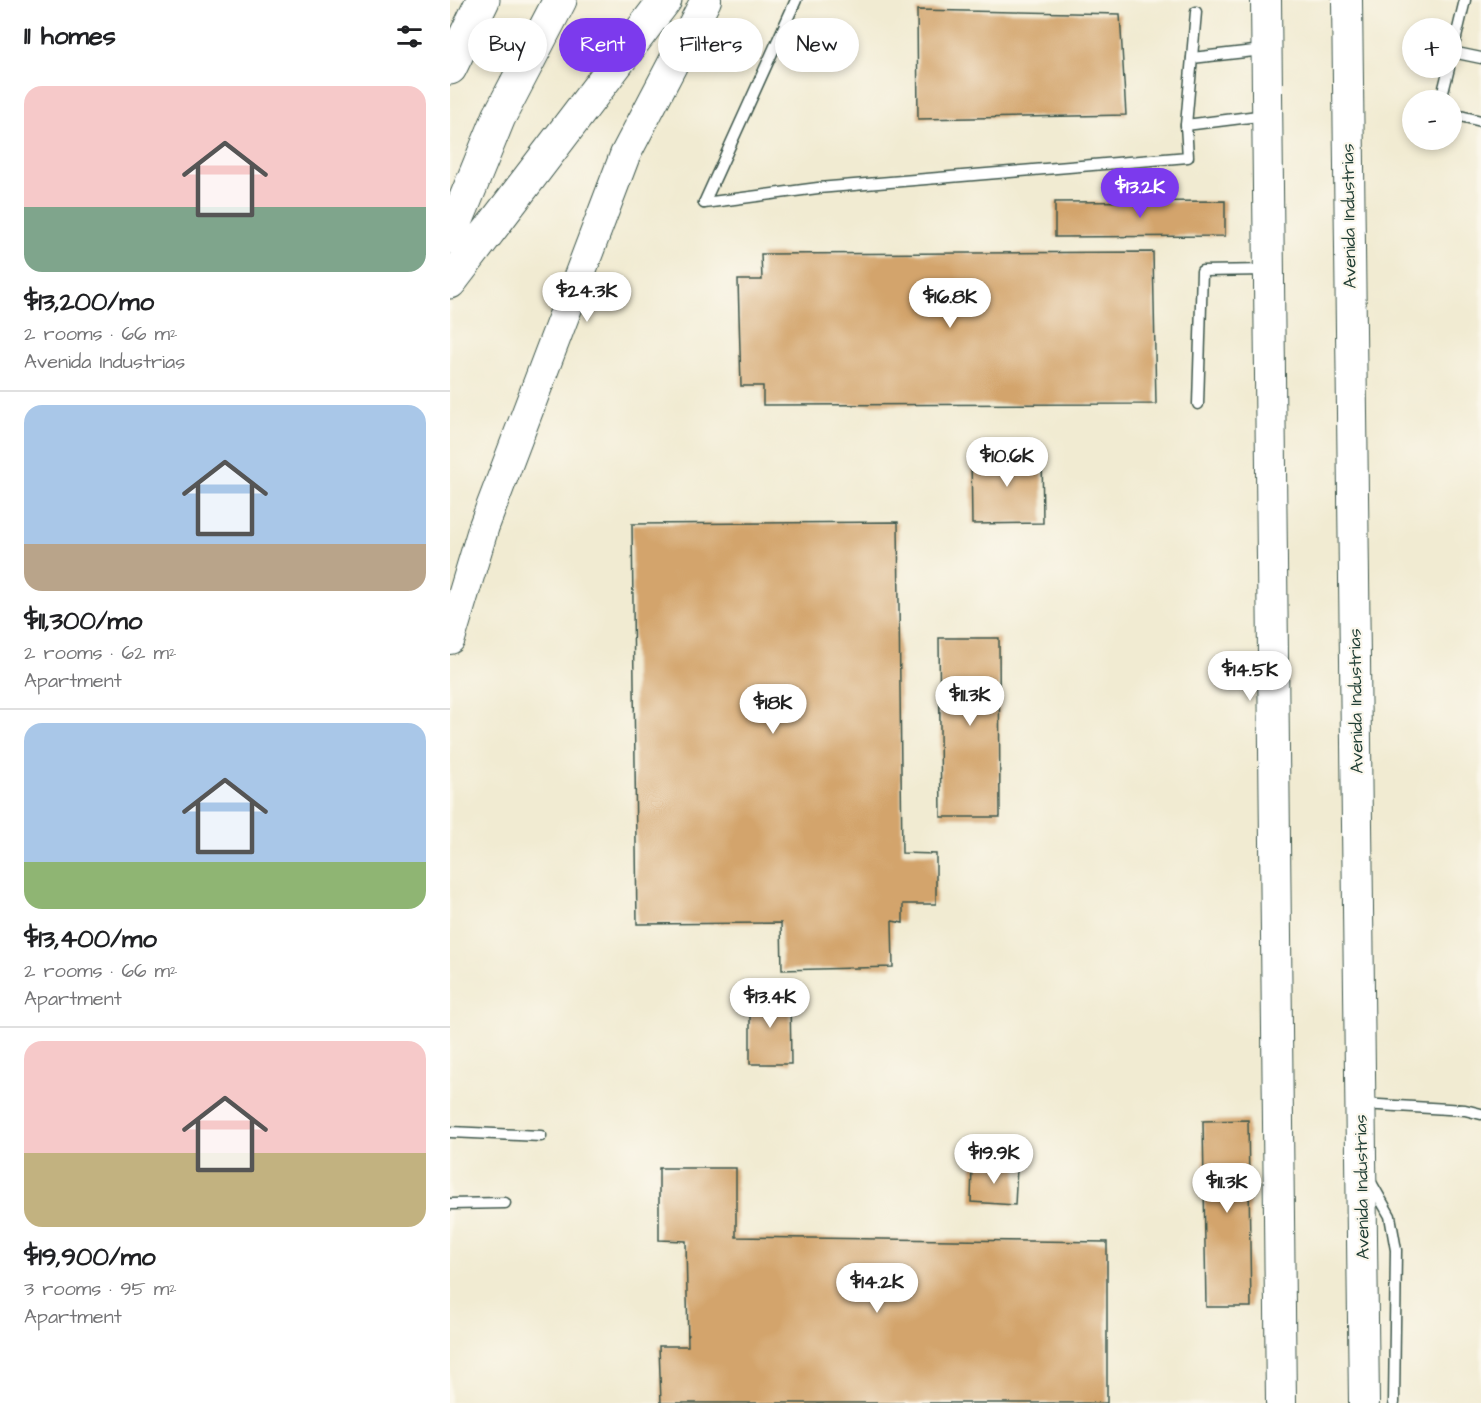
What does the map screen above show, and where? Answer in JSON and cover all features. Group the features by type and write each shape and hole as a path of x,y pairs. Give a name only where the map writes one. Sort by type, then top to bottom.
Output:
{"highway":[{"path":"450,68 483,0"},
{"path":"450,237 500,117 560,0"},
{"path":"450,282 665,0"}],"main road":[{"path":"450,639 484,526 625,155 706,0"},
{"path":"1266,0 1281,1403"},
{"name":"Avenida Industrias","path":"1347,0 1364,1403"}],"lane":[{"path":"796,0 704,203 818,188 1188,157 1186,125 1196,12"},
{"path":"1461,18 1465,0"},
{"path":"1191,58 1267,50"},
{"path":"1462,55 1481,58"},
{"path":"1186,125 1267,115"},
{"path":"1462,116 1481,121"},
{"path":"1198,404 1202,271 1269,270"},
{"path":"1361,1104 1465,1110 1481,1114"},
{"path":"450,1132 541,1136"},
{"path":"1362,1163 1390,1216 1396,1250 1394,1403"},
{"path":"450,1204 505,1203"}],"building":[{"path":"917,10 1120,14 1126,115 918,119"},
{"path":"1225,201 1225,236 1055,237 1055,202"},
{"path":"1153,252 1156,404 763,405 763,386 741,386 738,280 762,280 761,254"},
{"path":"1042,451 1043,523 972,524 971,452"},
{"path":"898,522 902,853 936,854 936,904 903,904 903,923 892,921 893,967 782,970 781,923 637,924 632,524"},
{"path":"939,638 999,638 1000,817 941,817"},
{"path":"750,994 790,995 791,1064 750,1064"},
{"path":"1248,1120 1251,1307 1206,1307 1203,1121"},
{"path":"972,1165 1017,1167 1015,1205 971,1202"},
{"path":"659,1168 736,1168 736,1237 1107,1242 1107,1403 661,1403 659,1346 688,1346 686,1241 659,1240"}]}
